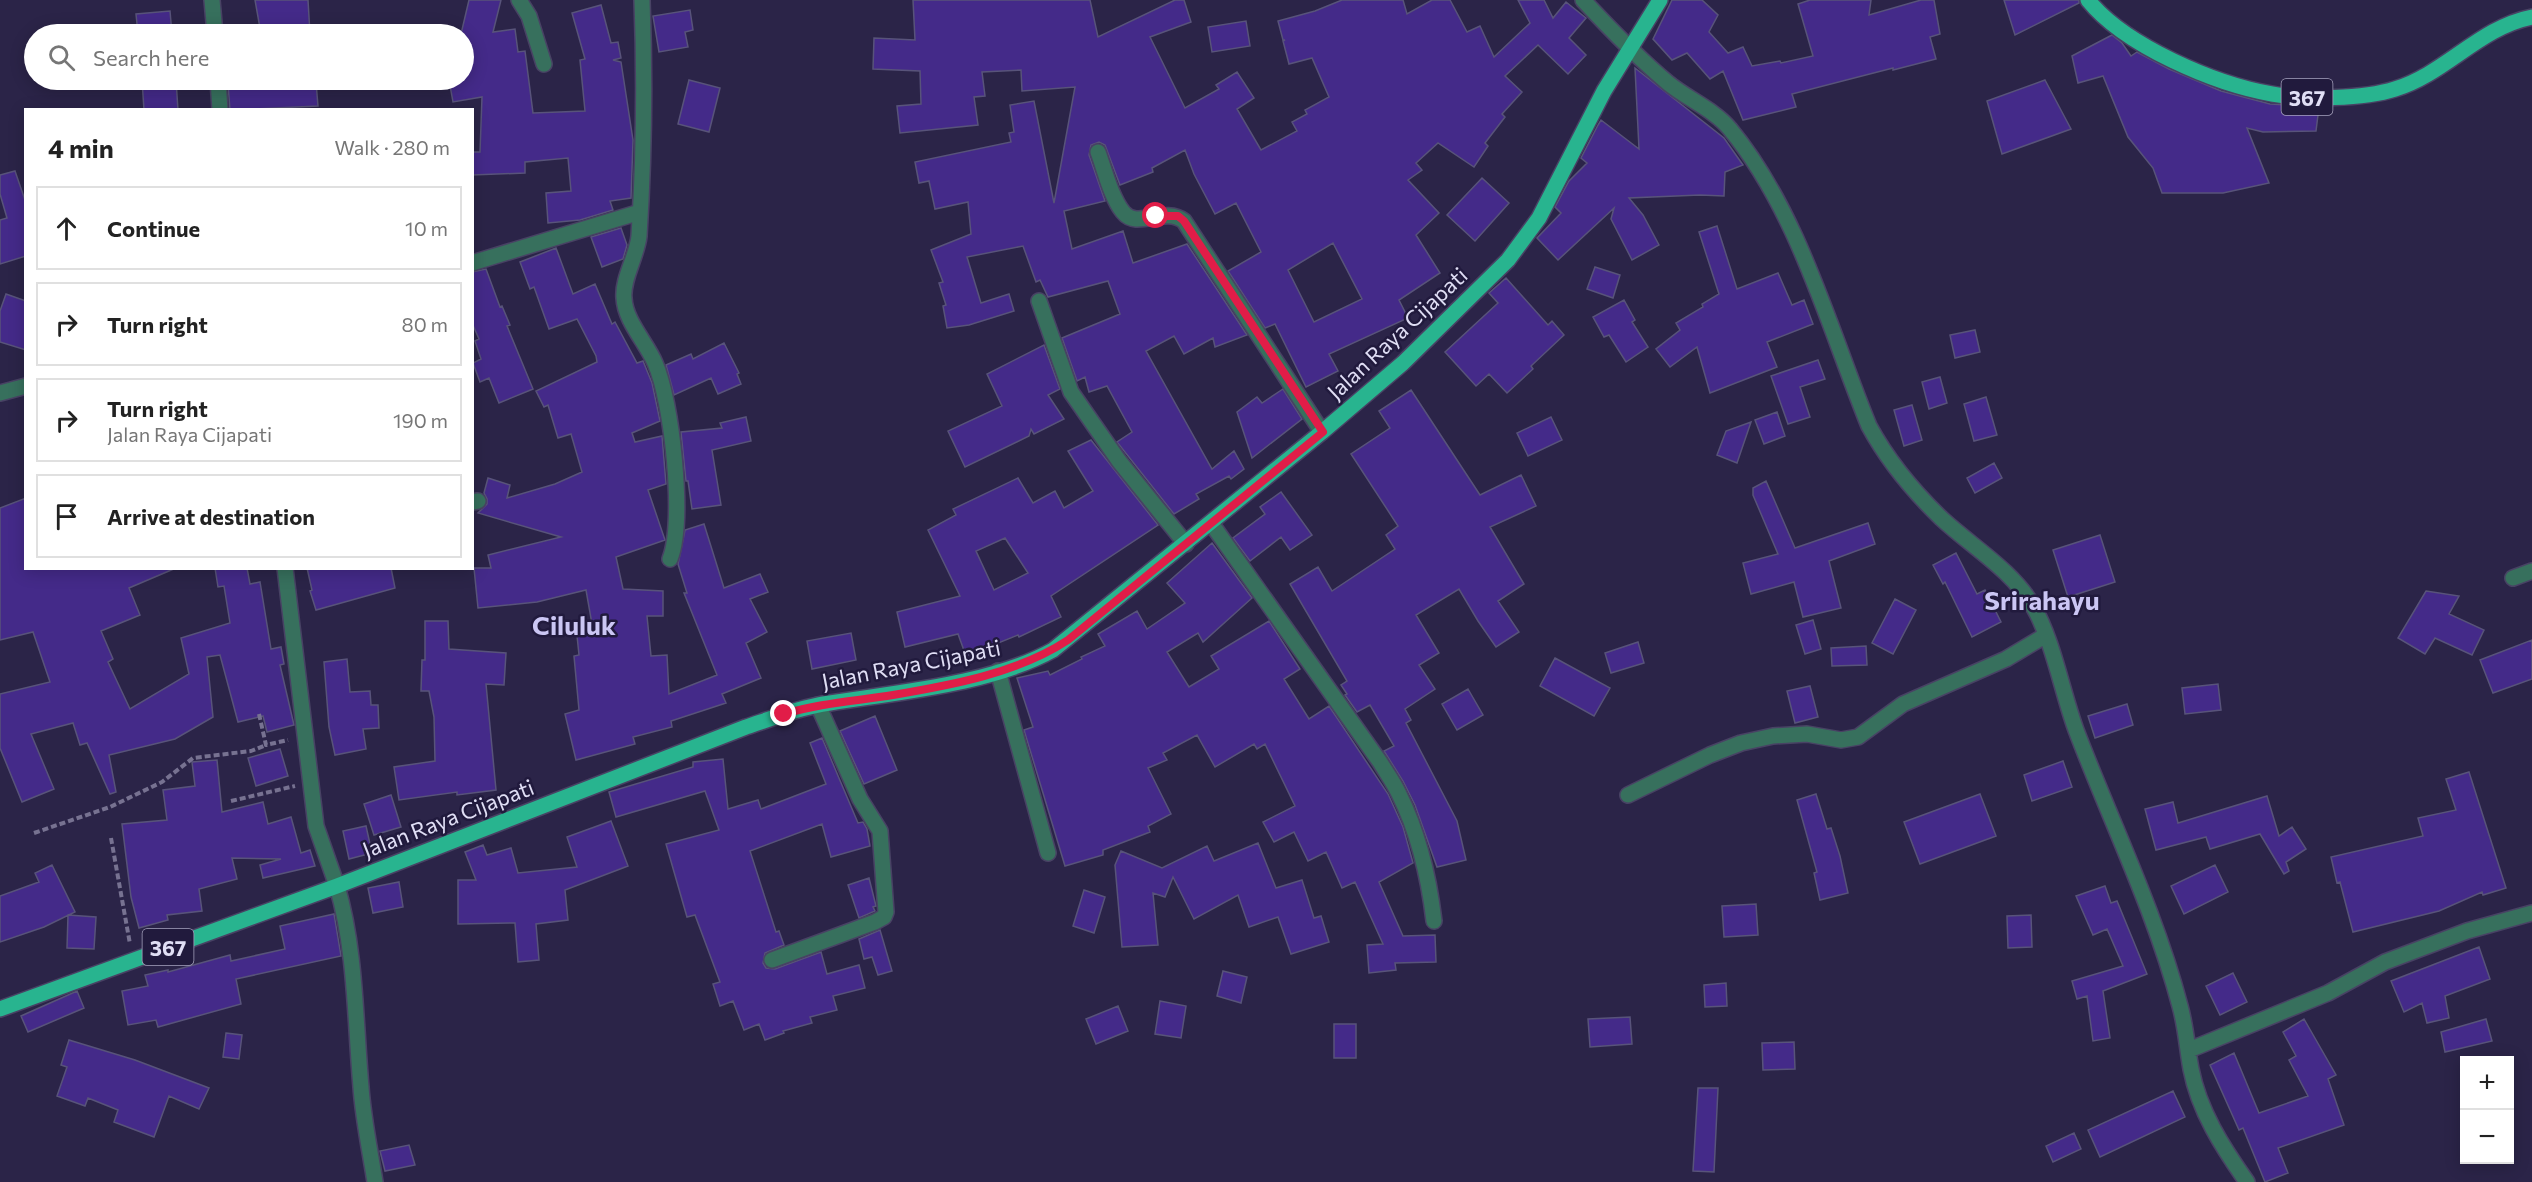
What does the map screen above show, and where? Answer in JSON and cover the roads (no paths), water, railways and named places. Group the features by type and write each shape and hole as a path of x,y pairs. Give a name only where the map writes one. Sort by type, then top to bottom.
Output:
{"main road":[{"name":"Jalan Raya Cijapati","path":"0,1009 337,886 746,727 818,705 893,695 998,671 1036,659 1068,640 1323,432 1403,363 1501,267 1539,218 1604,91 1660,0"},
{"name":"367","path":"2088,0 2120,31 2157,52 2200,72 2233,85 2273,94 2313,98 2395,89 2428,74 2508,24 2532,17"}],"street":[{"path":"212,0 213,24"},
{"path":"519,0 529,16 544,64"},
{"path":"642,0 645,91 638,247 624,298 630,317 658,371 674,452 676,531 670,559"},
{"path":"1583,0 1630,50 1670,84 1729,127 1756,166 1787,219 1869,426 1886,456 1941,518 2012,581 2032,605 2046,635 2076,731 2132,866 2161,944 2181,1007 2191,1069 2207,1116 2222,1145 2247,1182"},
{"path":"219,90 220,108"},
{"path":"1098,152 1118,203 1128,217 1137,220 1172,216 1184,221 1323,432"},
{"path":"474,262 640,212"},
{"path":"1039,301 1071,392 1119,461 1186,544"},
{"path":"0,393 24,387"},
{"path":"1211,523 1380,762 1399,794 1410,820 1430,888 1434,921"},
{"path":"285,570 316,825 345,915 351,957 361,1090 375,1182"},
{"path":"2513,578 2532,571"},
{"path":"1628,795 1710,755 1742,743 1773,736 1807,734 1841,740 1858,737 1903,704 2006,659 2046,635"},
{"path":"998,671 1048,853"},
{"path":"772,960 875,922 884,917 886,912 878,825 860,799 818,705"},
{"path":"2189,1050 2328,993 2385,962 2467,931 2532,912"}],"district":[{"name":"Srirahayu","path":"2042,599"},
{"name":"Ciluluk","path":"574,624"}]}
